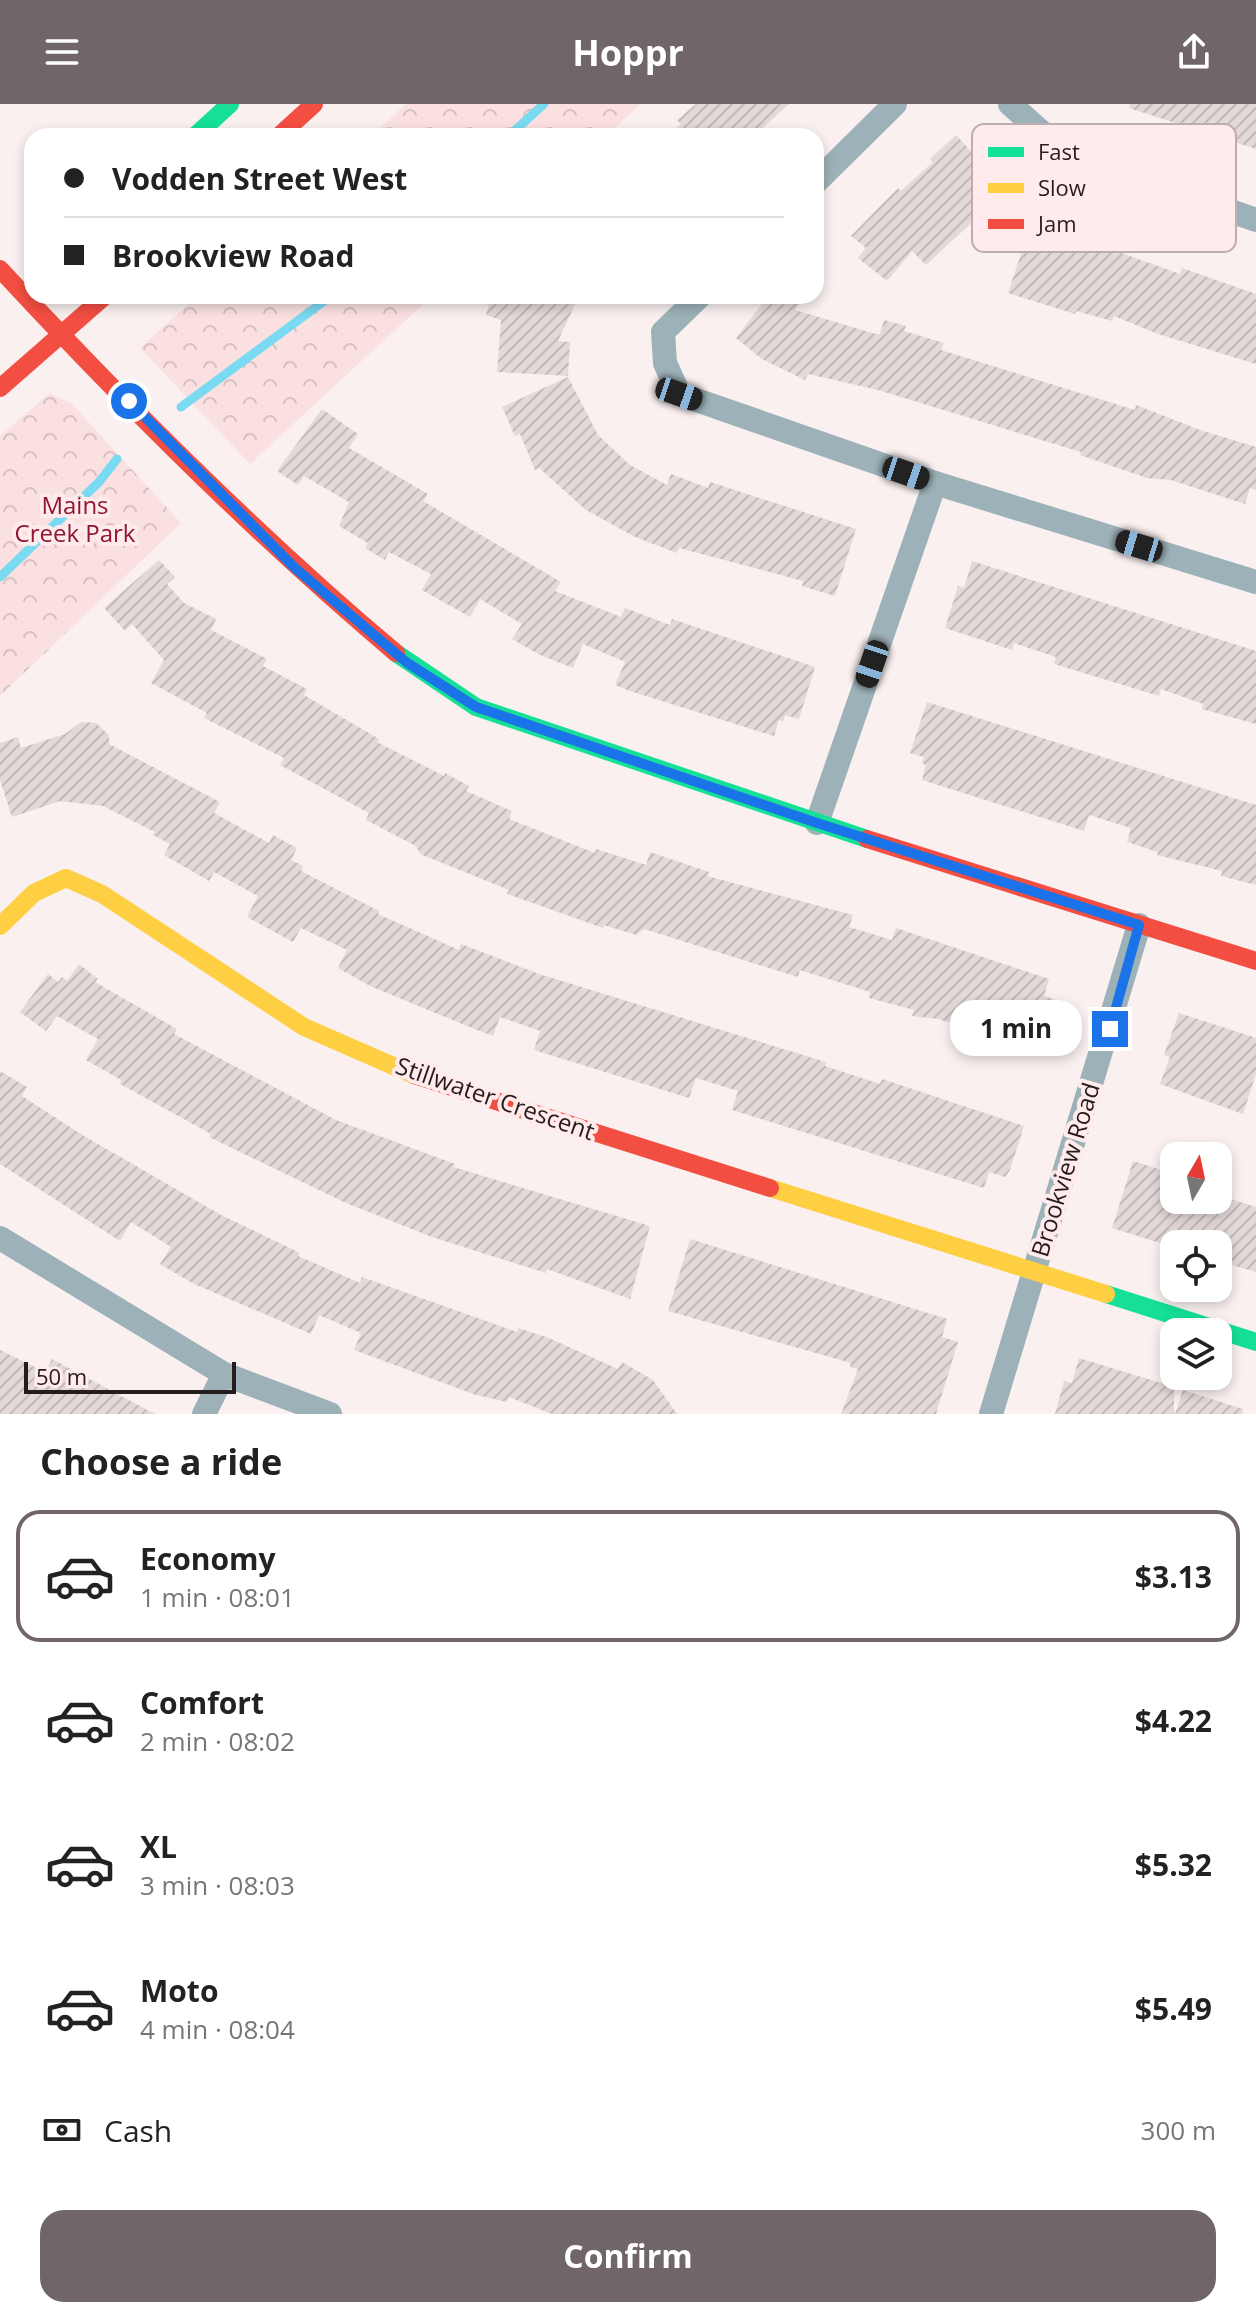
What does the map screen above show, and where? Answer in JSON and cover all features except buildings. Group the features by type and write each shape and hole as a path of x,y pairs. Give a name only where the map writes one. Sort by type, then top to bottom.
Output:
{"street":[{"path":"204,128 230,104"},
{"path":"288,128 314,104"},
{"path":"824,174 895,104"},
{"path":"1010,104 1032,124"},
{"path":"1236,213 1256,220"},
{"path":"0,269 21,290"},
{"path":"33,304 295,568 406,662 476,707 817,823 1256,961"},
{"path":"0,388 96,304"},
{"path":"692,304 663,332 665,363 679,394 935,483 1256,582"},
{"path":"817,823 935,483"},
{"name":"Stillwater Crescent","path":"0,926 34,893 66,878 102,894 304,1027 417,1076 1035,1272"},
{"name":"Brookview Road","path":"991,1414 1139,925"},
{"path":"0,1238 224,1374 330,1414"},
{"path":"1035,1272 1256,1342"},
{"path":"204,1414 224,1374"}],"green space":[{"path":"406,104 641,104 615,128 380,128"},
{"path":"188,304 423,304 250,464 140,348"},
{"name":"Mains Creek Park","path":"50,393 71,403 181,523 0,696 0,436"}],"waterway":[{"path":"518,128 544,104"},
{"path":"181,407 320,304"},
{"path":"0,577 99,482 117,459"}],"traffic: fast":[{"path":"204,128 230,104"},
{"path":"396,653 476,707 867,839"},
{"path":"1106,1294 1256,1342"}],"traffic: slow":[{"path":"0,926 34,893 66,878 102,894 304,1027 414,1075"},
{"path":"770,1188 1106,1294"}],"traffic: jam":[{"path":"288,128 314,104"},
{"path":"0,269 24,294"},
{"path":"33,304 192,467 396,653"},
{"path":"0,388 96,304"},
{"path":"867,839 1256,961"},
{"path":"414,1075 770,1188"}],"route":[{"path":"129,401 295,568 406,662 476,707 817,823 1139,925 1110,1029"}]}
